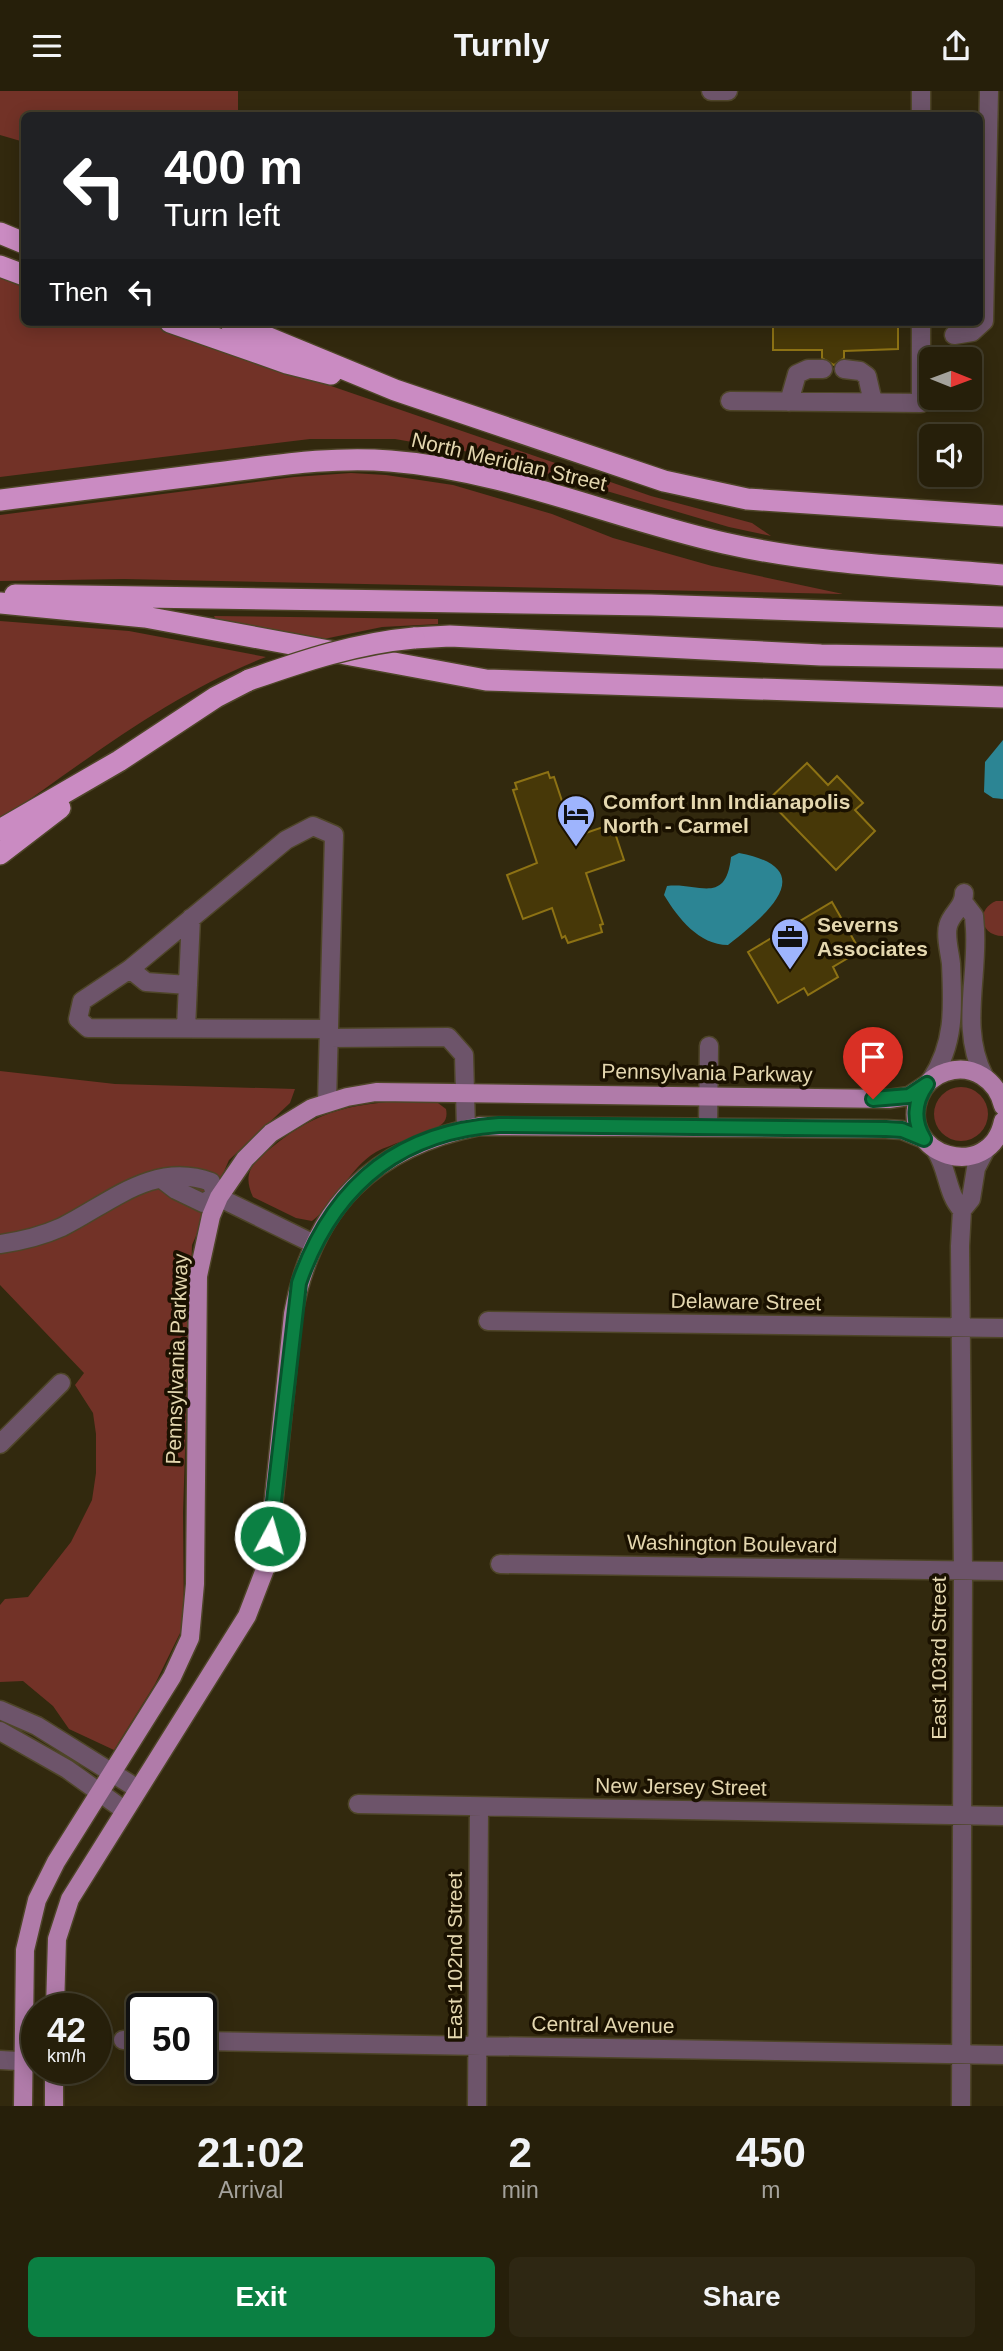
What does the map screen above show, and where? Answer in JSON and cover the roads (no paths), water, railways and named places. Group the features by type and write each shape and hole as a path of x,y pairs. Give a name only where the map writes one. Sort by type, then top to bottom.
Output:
{"highway":[{"path":"0,233 21,242"},
{"path":"0,266 21,274"},
{"path":"181,326 287,363 395,390"},
{"path":"240,326 395,390 664,481 747,499 1003,514"},
{"name":"North Meridian Street","path":"0,499 293,464 390,461 438,467 528,487 721,543 771,553 842,563 1003,576"},
{"path":"918,568 1003,566"},
{"path":"0,596 47,593 652,605 1003,617"},
{"path":"0,603 145,617 486,680 1003,697"},
{"path":"0,830 119,761 216,697 249,680 342,650 380,641 450,636 821,655 1003,658"},
{"path":"821,655 1003,672"},
{"path":"0,855 119,761"}],"main road":[{"name":"Pennsylvania Parkway","path":"26,1993 24,1967 32,1917 48,1875 183,1656 192,1623 198,1276 206,1231 217,1197 260,1143 285,1123 327,1103 376,1092 889,1099 909,1096 929,1082 957,1069 993,1083"},
{"path":"929,1082 916,1107 917,1124 930,1145"},
{"path":"993,1083 1003,1106"},
{"path":"55,1993 55,1961 61,1923 76,1887 247,1616 263,1577 293,1314 299,1283 314,1244 347,1193 376,1167 419,1143 466,1129 499,1125 902,1130 946,1155 967,1157 994,1142 1003,1121"},
{"name":"Pennsylvania Parkway","path":"23,2106 26,2084"},
{"path":"54,2084 54,2106"}],"street":[{"path":"711,91 728,91"},
{"path":"921,91 921,112"},
{"path":"983,322 989,91"},
{"path":"730,401 921,403 921,326"},
{"path":"954,335 972,332 979,326"},
{"path":"789,402 797,374 808,369 822,369"},
{"path":"844,369 860,371 867,376 873,402"},
{"path":"327,1103 329,1034 334,835 313,825 286,840 130,969 82,1001 78,1019 88,1028 186,1028 329,1034 448,1037 464,1055 466,1129"},
{"path":"929,1082 945,1059 950,1041 948,923 964,898 974,916 975,929 971,1038 975,1060 993,1083"},
{"path":"186,1028 191,918"},
{"path":"130,969 146,982 188,985"},
{"path":"708,1127 709,1046"},
{"name":"East 103rd Street","path":"961,2106 962,1210 971,1199 976,1168 994,1142"},
{"name":"East 103rd Street","path":"930,1145 946,1168 954,1202 962,1210"},
{"path":"0,1244 47,1233 135,1184 163,1180 175,1175 202,1178 211,1182 217,1197 314,1244"},
{"name":"Delaware Street","path":"488,1321 1003,1328"},
{"path":"0,1444 61,1383"},
{"name":"Washington Boulevard","path":"500,1564 1003,1571"},
{"path":"0,1710 37,1726 138,1789"},
{"path":"0,1731 18,1739 101,1792 124,1810"},
{"name":"New Jersey Street","path":"358,1804 1003,1816"},
{"name":"East 102nd Street","path":"477,2106 479,1807"},
{"name":"Central Avenue","path":"217,2041 1003,2055"},
{"path":"0,2060 21,2061"}],"water":[{"path":"1003,740 1003,799 993,798 984,792 985,762"},
{"path":"739,853 764,860 778,870 782,882 779,895 757,921 728,945 717,944 690,929 664,895 667,886 717,887 728,872 731,857"}],"place":[{"name":"Comfort Inn Indianapolis North - Carmel","path":"576,848"},
{"name":"Severns Associates","path":"790,971"}]}
